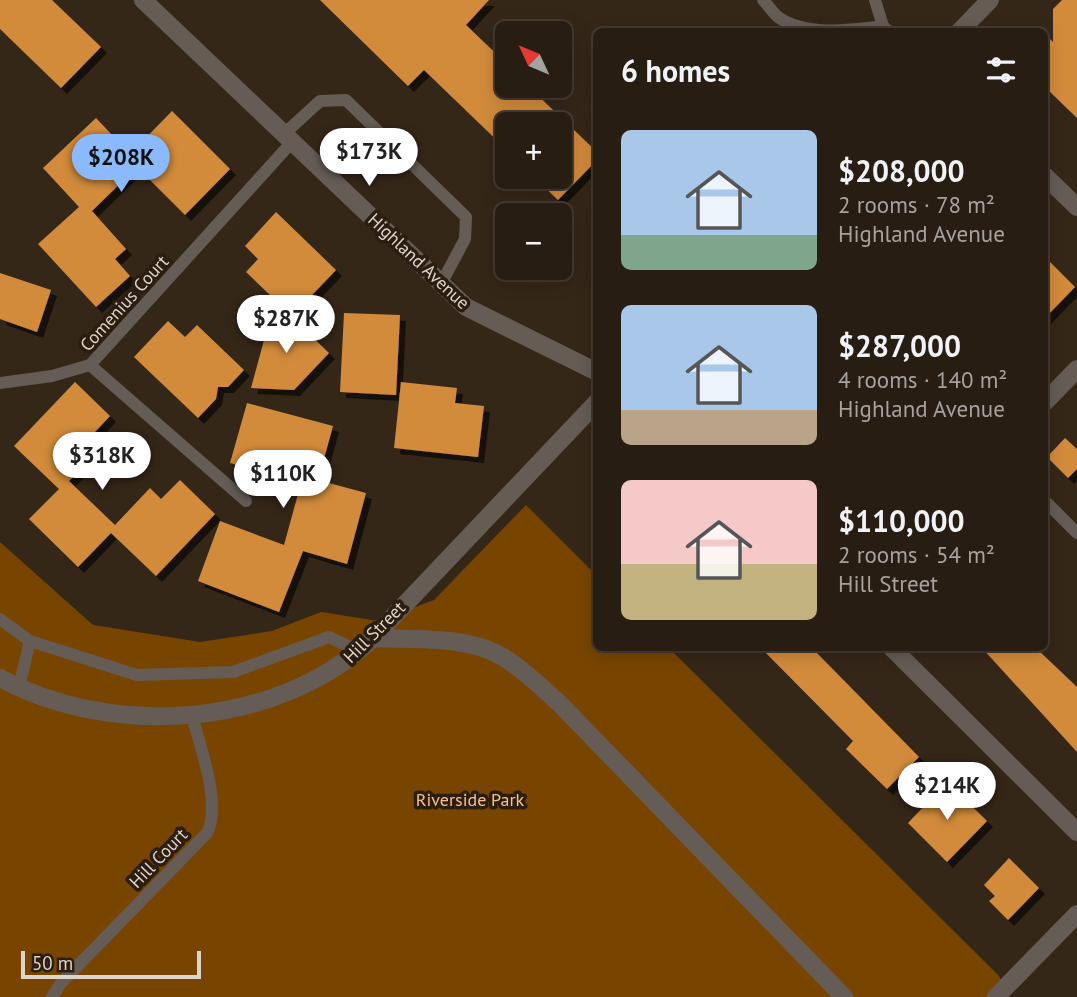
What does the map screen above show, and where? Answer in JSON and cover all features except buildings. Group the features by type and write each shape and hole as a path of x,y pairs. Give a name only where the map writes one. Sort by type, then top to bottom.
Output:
{"street":[{"name":"Highland Avenue","path":"143,0 466,307 483,318 593,370"},
{"path":"963,28 990,0"},
{"path":"1048,179 1077,207"},
{"path":"1048,399 1077,369"},
{"name":"Hill Street","path":"0,678 19,687 104,711 192,716 271,700 325,676 373,638 593,406"},
{"path":"373,638 456,642 479,647 502,656 522,671 559,702 844,997"},
{"path":"895,651 1077,832"},
{"path":"996,997 1077,914"}],"lane":[{"path":"764,0 779,17 814,28"},
{"path":"875,0 886,28"},
{"name":"Comenius Court","path":"246,501 90,365 320,101 346,100 466,217 466,239 442,284"},
{"path":"0,383 52,376 90,365"},
{"path":"1048,504 1077,533"},
{"path":"0,619 30,641 137,675 233,672 329,637 359,651"},
{"path":"19,687 30,641"},
{"name":"Hill Court","path":"52,997 61,983 207,833 212,822 208,778 192,716"}],"green space":[{"name":"Riverside Park","path":"526,505 593,572 593,651 672,651 999,976 1009,997 0,997 0,542 93,625 200,642 272,631 321,612 378,621 434,600"}]}
